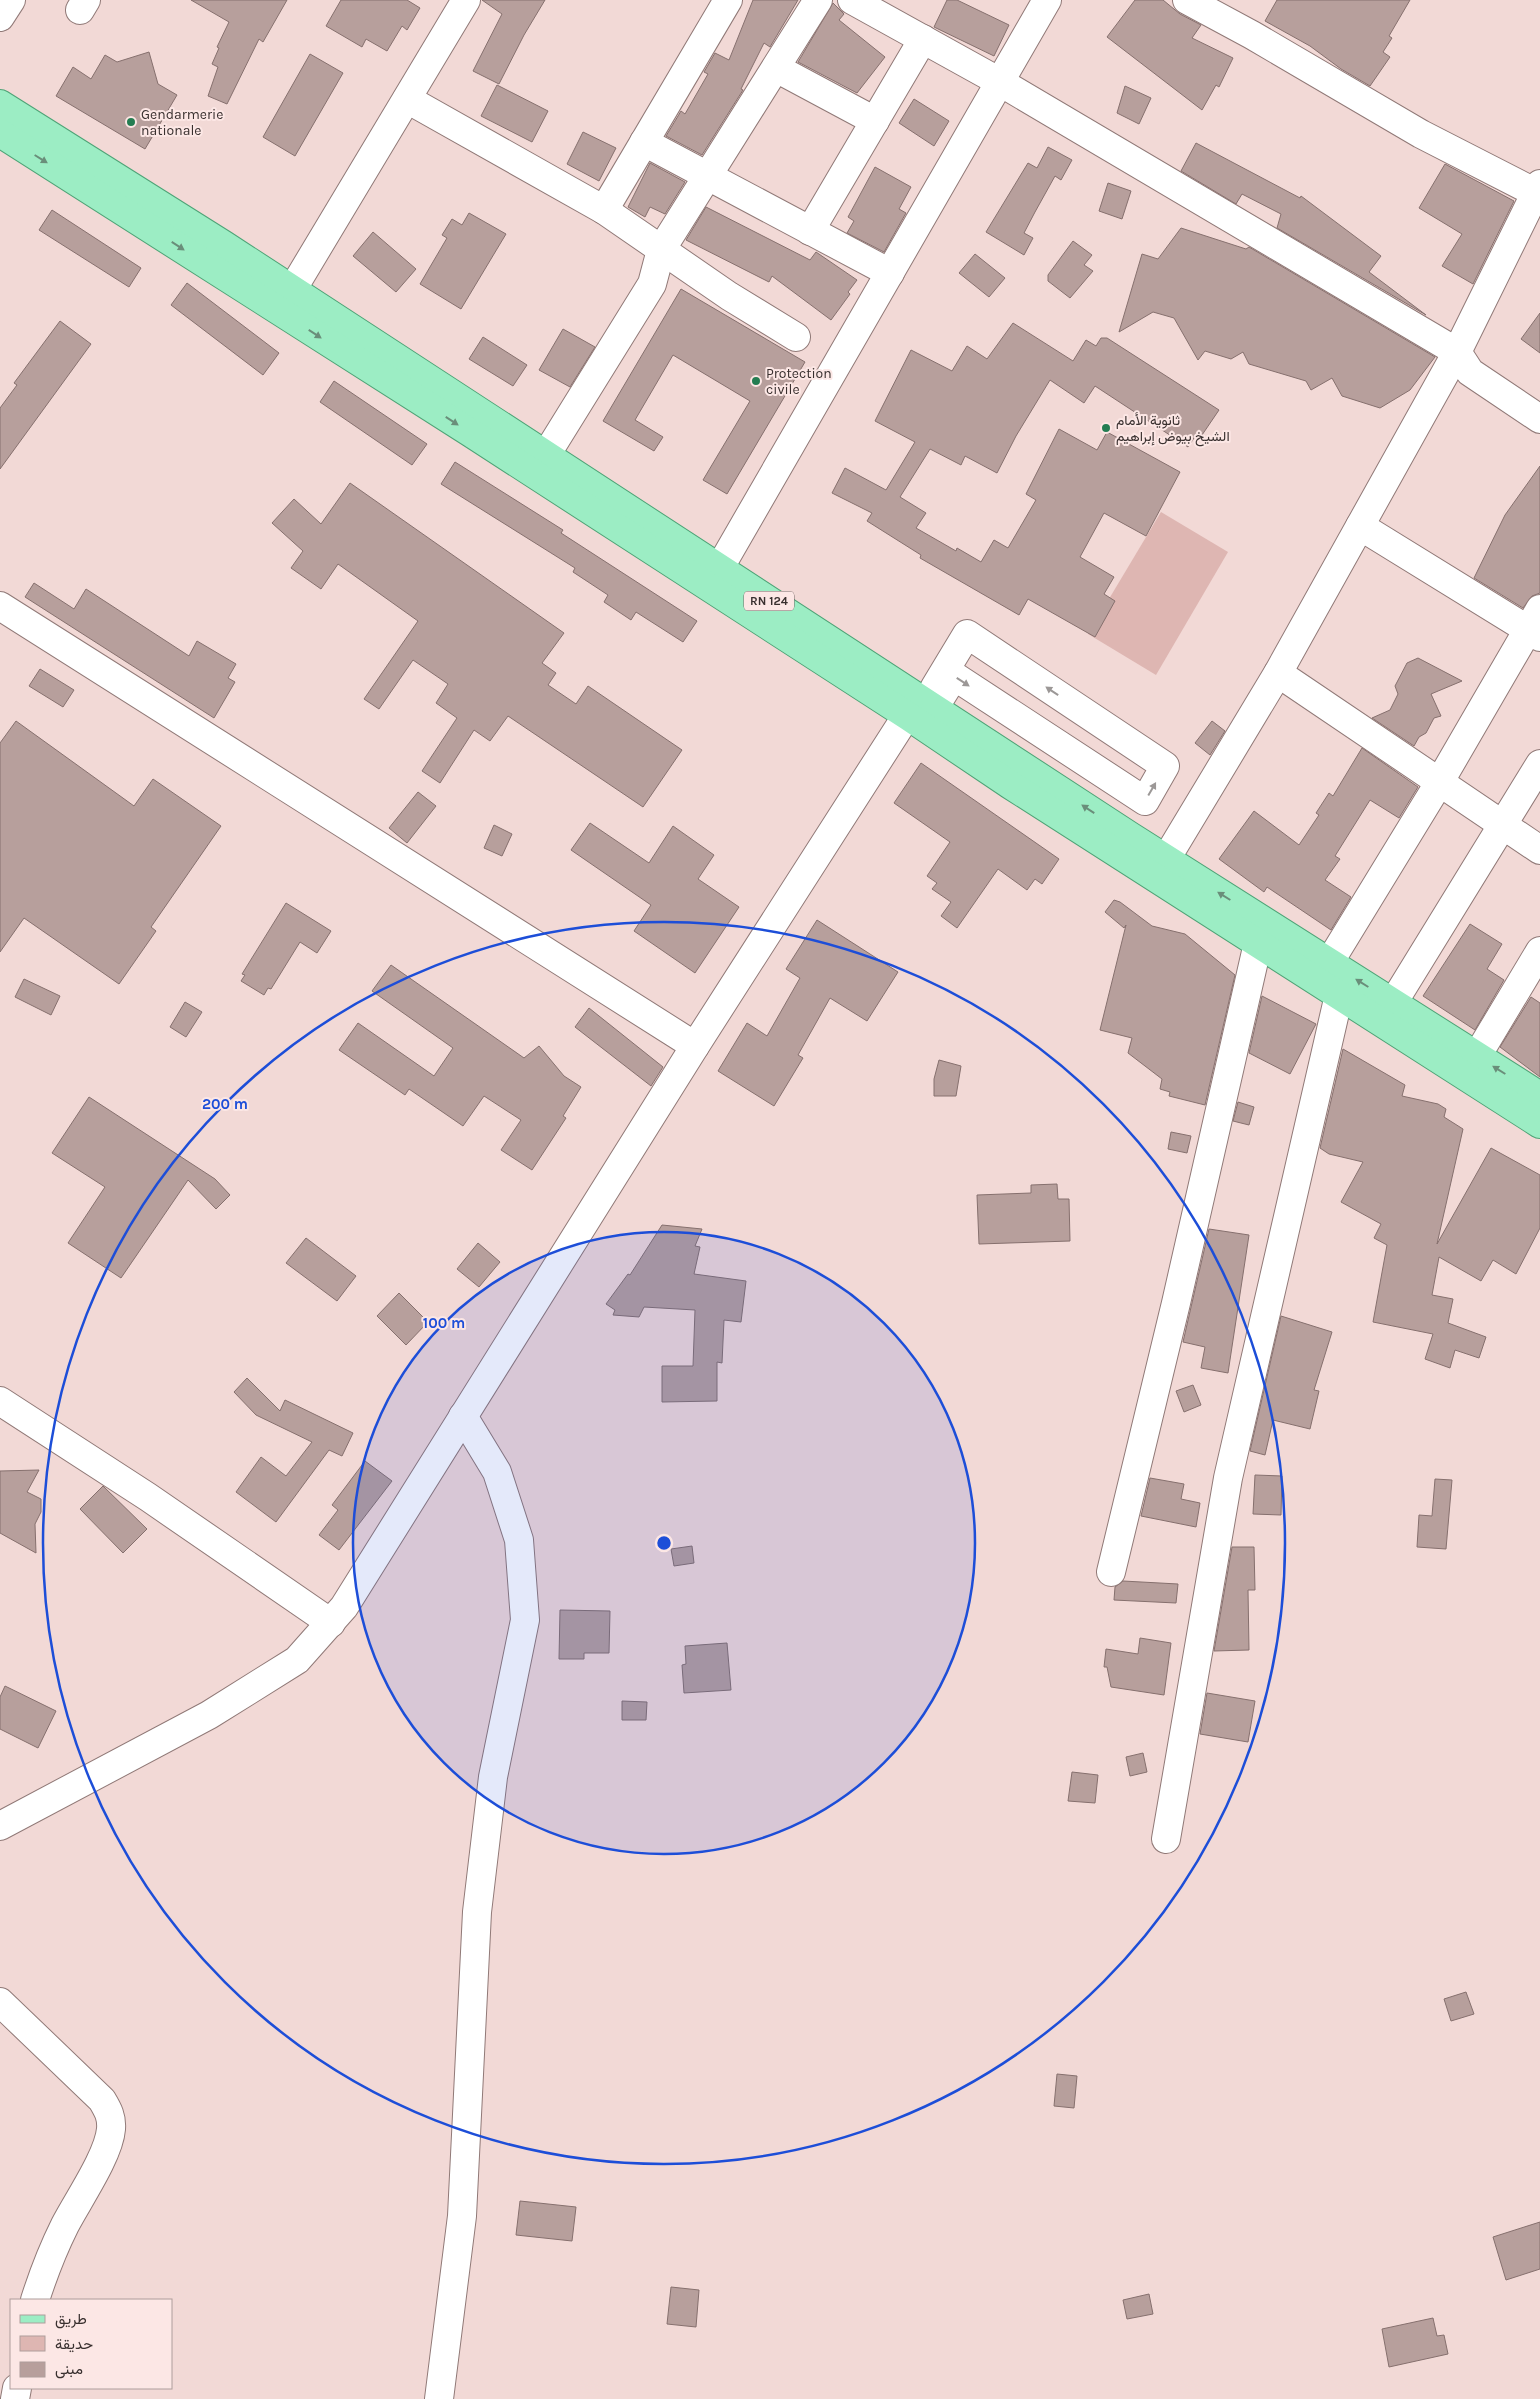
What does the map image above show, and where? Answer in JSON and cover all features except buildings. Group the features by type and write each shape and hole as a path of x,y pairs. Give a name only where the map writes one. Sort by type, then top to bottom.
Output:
{"main road":[{"name":"RN 124","path":"0,104 292,290 720,569 922,706 1009,784 1540,1124"},
{"name":"RN 124","path":"0,132 922,706 1540,1096"}],"street":[{"path":"0,17 10,0"},
{"path":"292,290 466,0"},
{"path":"604,210 728,0"},
{"path":"546,455 652,284 661,250 818,0"},
{"path":"852,0 1000,82 1457,352 1470,372 1540,419"},
{"path":"720,569 1047,0"},
{"path":"1166,859 1278,673 1457,352 1538,190 1421,134 1252,35 1187,0"},
{"path":"810,231 923,39"},
{"path":"776,68 875,121"},
{"path":"407,99 604,210 661,250 796,337"},
{"path":"644,142 890,273"},
{"path":"1329,962 1536,625 1360,526"},
{"path":"0,606 695,1046"},
{"path":"0,1826 217,1710 297,1660 344,1607 695,1046 922,706 967,634 1166,766 1145,801 954,676 922,706"},
{"path":"1278,673 1540,850"},
{"path":"1393,1003 1504,826 1540,764"},
{"path":"1110,1572 1176,1303 1258,943"},
{"path":"1477,1056 1540,951"},
{"path":"1166,1840 1228,1478 1339,996"},
{"path":"0,1401 148,1497 331,1623"},
{"path":"439,2399 462,2216 477,1912 493,1777 525,1620 518,1540 497,1472 463,1416"},
{"path":"0,2002 102,2100 110,2114 111,2129 106,2148 64,2227 40,2282 35,2299"}],"green space":[{"path":"1161,512 1228,552 1156,675 1088,634"}],"place":[{"name":"Gendarmerie nationale","path":"131,122"},
{"name":"Protection civile","path":"756,381"},
{"name":"ثانوية الأمام الشيخ بيوض إبراهيم","path":"1106,428"}]}
